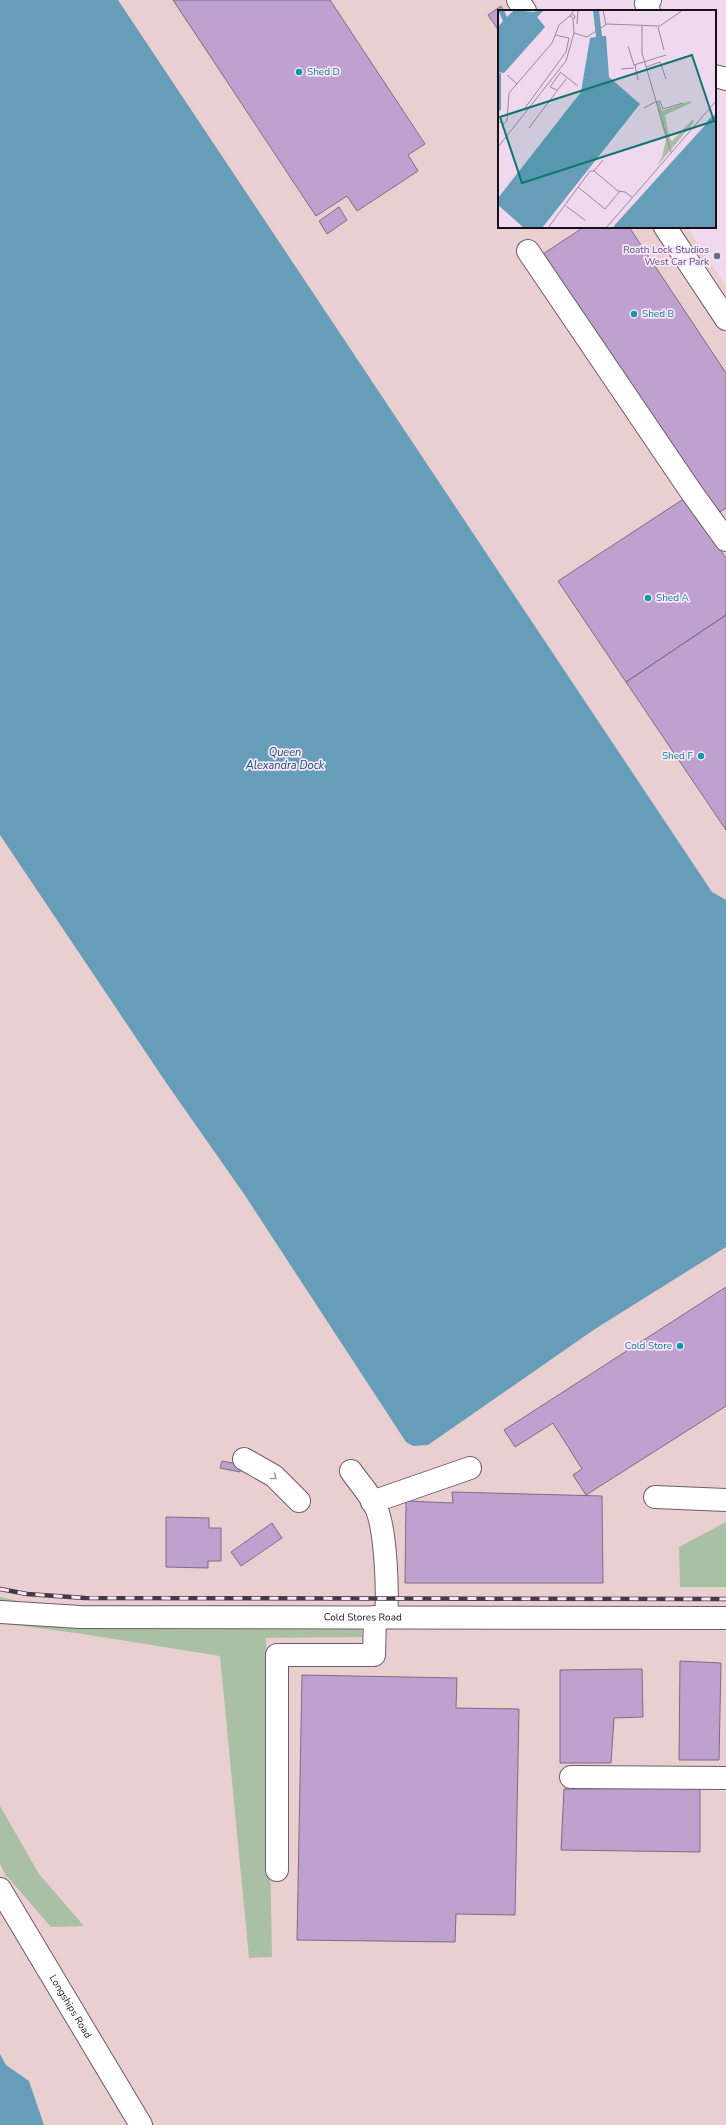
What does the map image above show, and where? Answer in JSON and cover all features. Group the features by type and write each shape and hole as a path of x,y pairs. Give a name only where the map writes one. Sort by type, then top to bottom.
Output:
{"street":[{"path":"518,0 524,10"},
{"path":"649,10 646,4 650,0"},
{"path":"716,76 726,79"},
{"path":"666,228 726,319"},
{"path":"528,252 692,494 726,540"},
{"path":"244,1459 274,1476 299,1501"},
{"path":"372,1502 470,1468"},
{"path":"277,1870 277,1655 374,1655 381,1617 388,1598 383,1544 377,1509 351,1471"},
{"path":"655,1497 726,1500"},
{"name":"Cold Stores Road","path":"0,1612 80,1617 726,1618"},
{"path":"571,1777 726,1778"},
{"name":"Longships Road","path":"0,1889 141,2125"}],"shaded area":[{"path":"0,0 534,0 540,10 498,10 498,228 688,228 726,286 726,2125 44,2125 29,2081 6,2065 0,2054"}],"green space":[{"path":"726,1522 726,1587 680,1587 679,1547"},
{"path":"0,1597 36,1605 363,1607 362,1637 266,1638 272,1957 249,1958 220,1656 83,1634 0,1623"},
{"path":"0,1806 39,1874 84,1926 51,1927 5,1874 0,1864"}],"water":[{"name":"Queen Alexandra Dock","path":"0,0 118,0 712,892 726,900 726,1247 595,1329 428,1445 413,1446 406,1442 244,1194 167,1084 0,835"},
{"path":"0,2054 6,2065 29,2081 44,2125 0,2125"}],"building":[{"name":"Shed D","path":"173,0 330,0 425,144 408,155 418,171 357,211 347,196 316,216"},
{"path":"501,6 503,10 498,10 498,30 488,15"},
{"path":"339,207 347,220 327,234 319,221"},
{"name":"Shed B","path":"582,228 630,228 726,373 726,508 715,515 543,254"},
{"name":"Shed A","path":"685,498 726,558 726,615 626,682 558,581"},
{"name":"Shed F","path":"726,615 726,830 626,682"},
{"name":"Cold Store","path":"726,1287 726,1406 586,1495 573,1475 582,1469 553,1423 515,1447 504,1430"},
{"path":"222,1461 242,1465 240,1472 220,1468"},
{"path":"452,1492 602,1496 603,1583 405,1583 406,1501 453,1503"},
{"path":"166,1517 209,1518 209,1528 221,1528 221,1561 208,1561 208,1568 166,1567"},
{"path":"272,1523 282,1538 241,1566 231,1552"},
{"path":"680,1661 721,1663 719,1760 679,1760"},
{"path":"642,1669 643,1717 614,1718 611,1763 560,1763 560,1670"},
{"path":"302,1675 457,1678 456,1708 519,1709 515,1915 456,1914 455,1942 297,1940"},
{"path":"700,1788 700,1852 561,1850 564,1789"}],"railway":[{"path":"0,1589 27,1594 85,1598 726,1599"}],"place":[{"name":"Shed D","path":"299,72"},
{"name":"Roath Lock Studios West Car Park","path":"717,256"},
{"name":"Shed B","path":"634,314"},
{"name":"Shed A","path":"648,598"},
{"name":"Shed F","path":"701,756"},
{"name":"Cold Store","path":"680,1346"}]}
